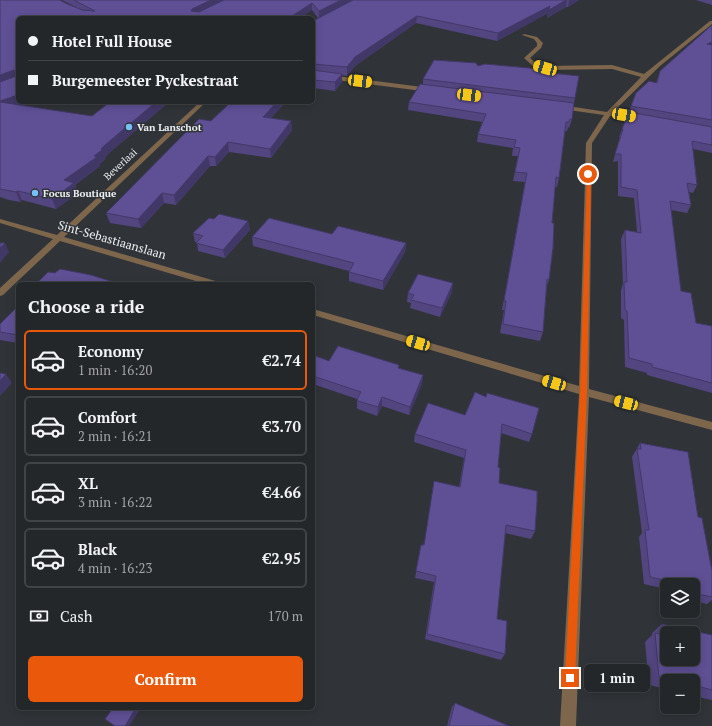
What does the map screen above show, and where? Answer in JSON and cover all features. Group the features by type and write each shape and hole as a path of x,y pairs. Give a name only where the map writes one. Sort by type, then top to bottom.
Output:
{"street":[{"path":"568,726 584,392 589,143 609,113 645,76 673,51 712,22"},
{"path":"524,35 539,40 539,47 527,58 536,66 545,68 612,67 645,76"},
{"path":"315,75 438,91"},
{"name":"Beverlaai","path":"0,293 201,104"},
{"path":"554,106 609,113 646,120"},
{"name":"Sint-Sebastiaanslaan","path":"0,221 209,282"},
{"path":"315,313 584,392 712,426"}],"building":[{"path":"0,0 60,0 82,10 95,11 74,0 211,0 192,9 191,11 199,12 224,0 341,0 319,11 312,3 292,16 16,16 16,72 14,70 0,75"},
{"path":"353,0 566,0 549,10 550,6 498,33 417,16 355,57 347,67 315,64 315,20"},
{"path":"712,25 712,42 707,44 712,45 712,120 631,106 636,93 649,81 657,83 660,71"},
{"path":"434,60 476,63 478,66 485,64 550,70 550,73 579,76 575,98 423,79"},
{"path":"315,70 342,74 335,82 315,80"},
{"path":"16,76 16,96 0,101 0,82"},
{"path":"420,84 574,103 572,119 570,119 569,122 566,122 559,178 556,177 552,223 554,223 553,248 549,280 547,279 543,332 503,324 506,301 504,301 527,173 515,172 520,148 514,147 516,140 478,134 486,114 409,102"},
{"path":"0,102 92,116 107,104 154,104 105,145 101,149 102,150 94,156 97,157 64,180 74,183 52,199 18,191 16,192 0,189"},
{"path":"229,104 275,104 263,117 291,121 270,149 228,142 215,157 208,156 174,195 162,193 138,219 106,213 199,119 211,121"},
{"path":"629,112 712,127 712,145 692,141 697,185 687,183 691,205 670,201 681,291 691,293 696,323 712,326 712,383 652,367 652,364 629,358 624,282 627,282 625,230 641,233 637,190 621,187 621,154 615,154 622,129"},
{"path":"219,214 248,221 223,250 196,243 203,236 193,233 209,218 214,219"},
{"path":"269,218 332,234 338,226 406,243 383,281 349,272 354,263 252,237"},
{"path":"0,243 5,243 0,248"},
{"path":"60,269 91,275 114,282 38,282 48,272 55,273"},
{"path":"418,274 453,283 442,308 411,300 414,295 408,293"},
{"path":"16,308 16,335 0,332 0,324"},
{"path":"338,346 399,365 398,368 423,375 410,407 382,397 378,407 358,401 357,399 361,392 315,377 315,356 329,361"},
{"path":"0,373 6,374 0,381"},
{"path":"475,392 486,397 487,393 539,408 532,434 502,424 498,467 500,468 499,483 537,491 535,531 506,525 497,619 507,621 505,654 427,634 436,576 416,571 421,545 424,545 434,481 460,487 466,450 415,434 428,403 465,415"},
{"path":"640,443 688,452 698,517 702,518 712,571 712,597 700,594 700,578 660,578 660,579 650,577 645,530 649,530 637,449 641,449"},
{"path":"700,632 712,635 712,690 700,687 700,674 660,674 659,677 655,633 660,634 660,666 700,666"},
{"path":"455,703 509,726 449,726"},
{"path":"112,710 135,710 125,726 115,726 105,719"}],"place":[{"name":"Van Lanschot","path":"129,127"},
{"name":"Focus Boutique","path":"35,193"}],"route":[{"path":"570,678 584,392 588,174"}]}
